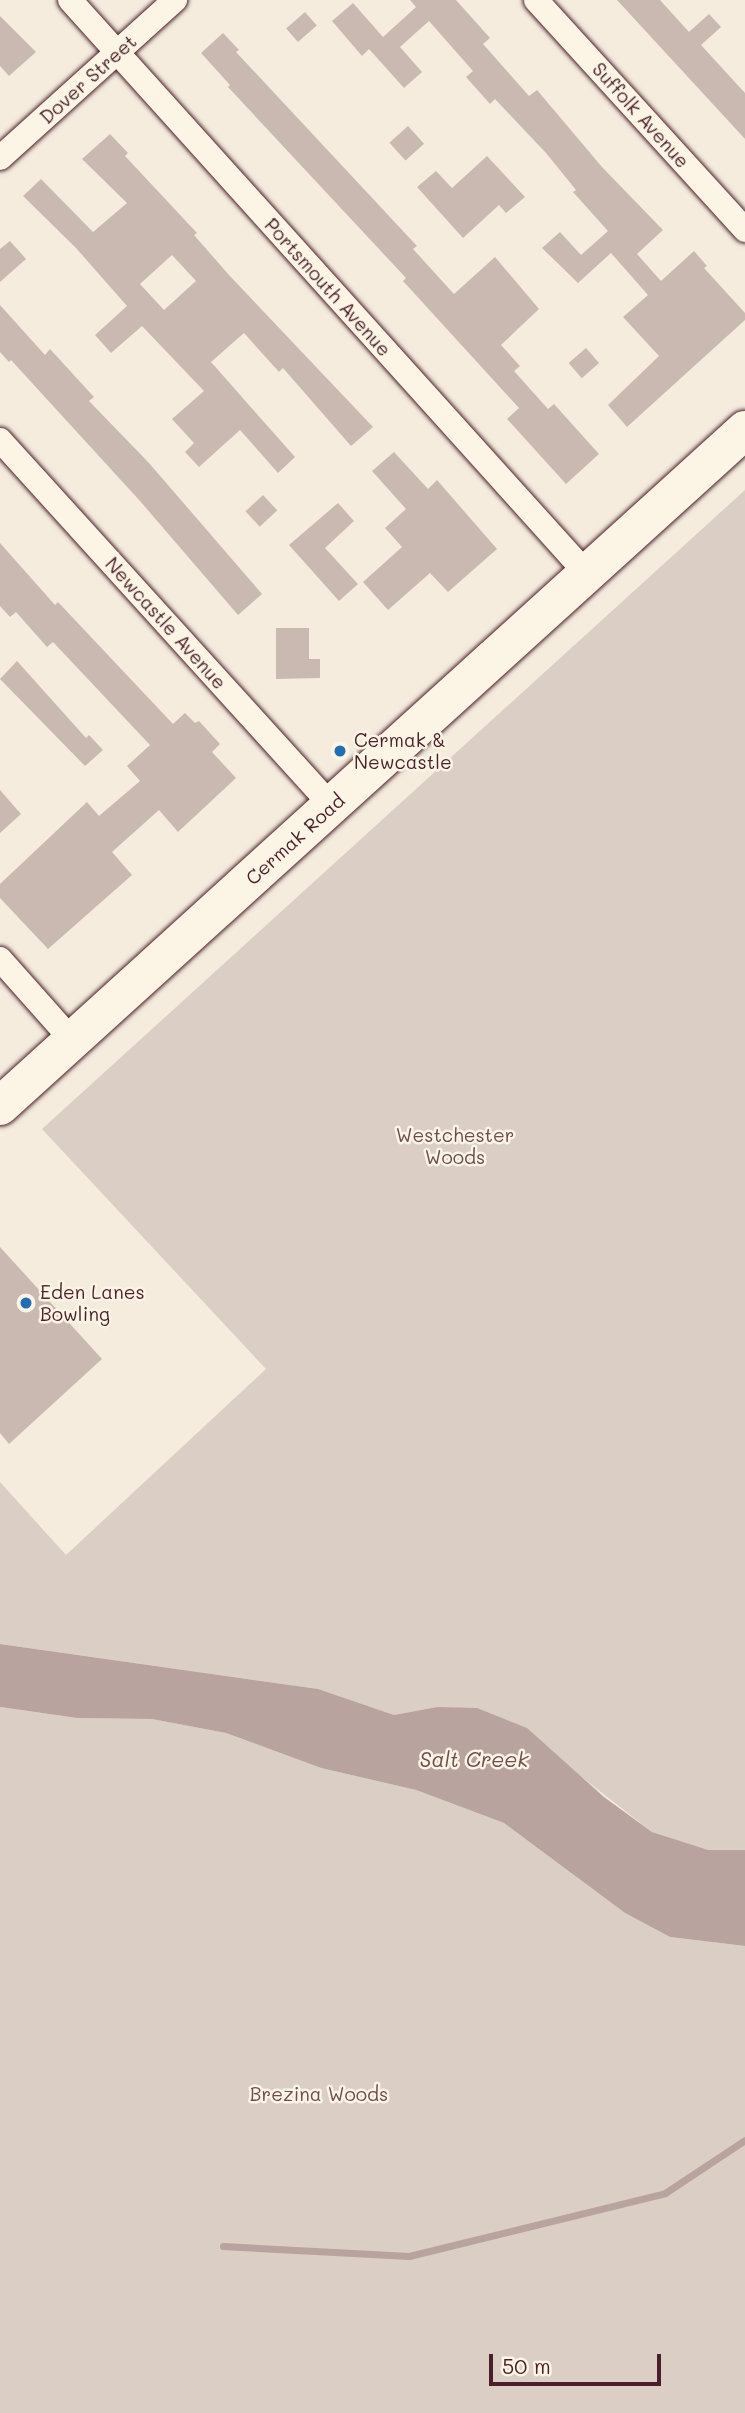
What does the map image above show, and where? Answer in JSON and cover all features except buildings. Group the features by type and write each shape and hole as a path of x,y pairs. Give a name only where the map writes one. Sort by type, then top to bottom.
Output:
{"main road":[{"name":"Cermak Road","path":"0,1105 745,430"}],"street":[{"name":"Portsmouth Avenue","path":"70,0 587,574"},
{"name":"Dover Street","path":"0,158 175,0"},
{"name":"Suffolk Avenue","path":"536,0 745,230"},
{"name":"Newcastle Avenue","path":"0,440 332,806"},
{"path":"0,959 72,1040"}],"green space":[{"name":"Westchester Woods","path":"745,490 745,1850 708,1851 652,1832 565,1764 437,1707 394,1715 317,1689 0,1644 0,1482 66,1555 266,1369 42,1129"},
{"name":"Brezina Woods","path":"0,1707 77,1718 152,1719 226,1733 321,1768 416,1790 504,1823 625,1913 670,1937 745,1946 745,2413 0,2413"}],"water":[{"name":"Salt Creek","path":"0,1644 318,1689 394,1715 437,1707 477,1708 527,1728 604,1797 652,1832 708,1850 745,1850 745,1946 670,1937 625,1913 504,1823 416,1790 321,1768 226,1733 152,1719 77,1718 0,1707"}],"waterway":[{"path":"223,2246 409,2256 665,2193 745,2140"}],"place":[{"name":"Cermak & Newcastle","path":"340,751"},
{"name":"Eden Lanes Bowling","path":"26,1303"}]}
